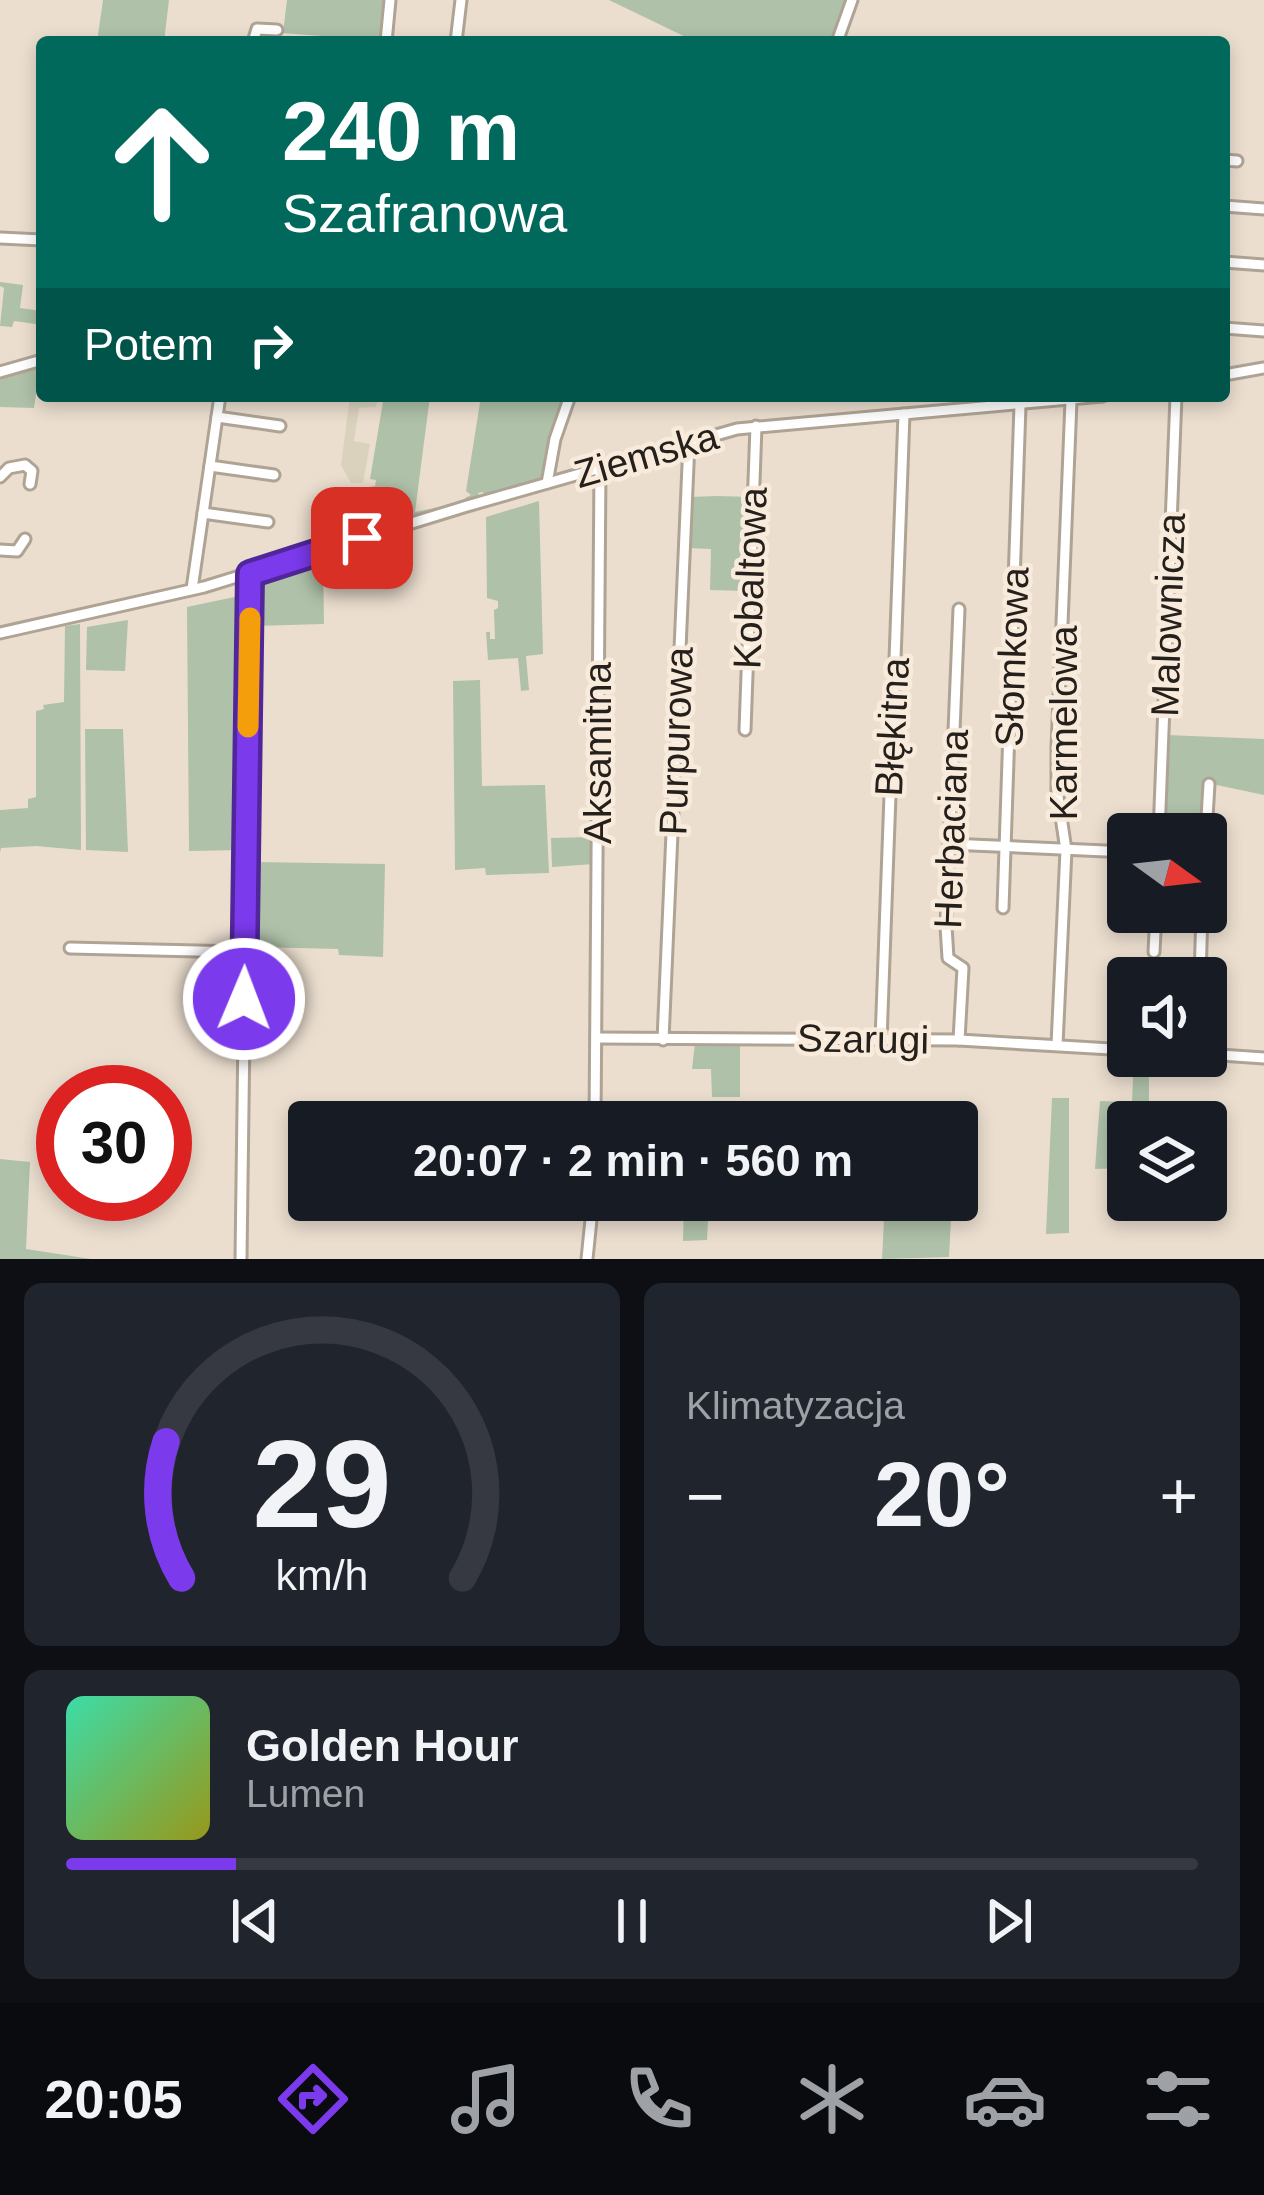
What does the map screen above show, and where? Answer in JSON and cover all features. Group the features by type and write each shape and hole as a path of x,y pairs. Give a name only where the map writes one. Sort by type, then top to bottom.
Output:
{"street":[{"path":"387,36 390,0"},
{"path":"457,36 461,0"},
{"path":"839,36 852,0"},
{"path":"255,36 257,29 278,31"},
{"path":"1230,160 1237,161"},
{"path":"1230,206 1264,209"},
{"path":"0,238 36,240"},
{"path":"1230,262 1264,265"},
{"path":"1230,328 1264,331"},
{"path":"0,372 36,362"},
{"path":"1230,374 1264,368"},
{"path":"192,590 219,402"},
{"path":"547,483 568,402"},
{"name":"Ziemska","path":"0,633 192,590 547,483 756,426 1051,402"},
{"name":"Karmelowa","path":"1057,1045 1066,850 1057,790 1071,402"},
{"name":"Malownicza","path":"1160,813 1176,402"},
{"name":"Słomkowa","path":"1003,908 1020,405"},
{"name":"Błękitna","path":"881,1040 904,414"},
{"path":"217,417 280,426"},
{"name":"Kobaltowa","path":"745,730 756,426"},
{"path":"197,437 214,440"},
{"name":"Purpurowa","path":"663,1040 689,442"},
{"path":"0,477 9,468 25,465 32,471 30,484"},
{"path":"210,466 274,475"},
{"name":"Aksamitna","path":"596,1101 600,468"},
{"path":"189,496 268,522"},
{"path":"0,550 17,551 25,539"},
{"path":"241,1259 250,574"},
{"name":"Herbaciana","path":"958,609 948,958 963,968 959,1040"},
{"path":"1207,813 1209,784"},
{"path":"949,844 1107,851"},
{"path":"1154,952 1155,933"},
{"path":"70,948 245,950"},
{"name":"Szarugi","path":"597,1038 959,1040 1107,1049"},
{"path":"1227,1055 1264,1058"},
{"path":"587,1259 591,1221"}],"shaded area":[{"path":"349,402 377,402 376,407 359,408 354,441 370,444 363,483 351,483 341,465"}],"green space":[{"path":"103,0 169,0 165,36 98,36"},
{"path":"287,0 389,0 385,36 283,33"},
{"path":"609,0 850,0 836,36 684,36"},
{"path":"0,282 23,285 20,308 36,310 36,324 14,321 12,327 0,326 4,288"},
{"path":"36,368 34,408 0,407 0,378"},
{"path":"383,402 429,402 415,512 448,505 448,511 364,534 369,487 376,480 370,479"},
{"path":"480,402 564,402 540,480 485,497 478,493 481,499 466,503 471,495 466,491"},
{"path":"689,497 753,497 745,591 710,590 711,549 687,548"},
{"path":"539,501 543,654 526,656 529,690 521,691 518,658 488,660 486,632 495,639 498,601 487,598 486,517"},
{"path":"323,561 324,624 255,626 256,580"},
{"path":"244,595 244,850 189,851 187,607"},
{"path":"128,620 125,671 86,670 87,627"},
{"path":"80,624 81,850 36,846 1,848 0,853 0,810 28,808 28,799 36,797 36,711 64,702 65,626"},
{"path":"480,680 482,786 545,785 549,873 486,875 485,868 455,870 453,681"},
{"path":"85,729 123,729 128,852 86,850"},
{"path":"1167,735 1264,739 1264,795 1212,784 1208,813 1165,813"},
{"path":"593,837 594,864 552,867 551,838"},
{"path":"251,862 385,864 383,957 339,955 338,949 251,947"},
{"path":"695,1043 740,1043 740,1097 712,1097 711,1069 692,1069"},
{"path":"1133,1077 1149,1077 1149,1101 1132,1101"},
{"path":"1052,1098 1069,1098 1069,1233 1046,1234"},
{"path":"1100,1101 1107,1101 1107,1169 1095,1169"},
{"path":"0,1159 30,1162 26,1249 91,1259 0,1259"},
{"path":"683,1221 708,1221 707,1240 683,1241"},
{"path":"884,1221 951,1221 949,1257 882,1259"}],"slow traffic":[{"path":"248,727 250,618"}],"route":[{"path":"244,999 250,574 362,538"}]}
